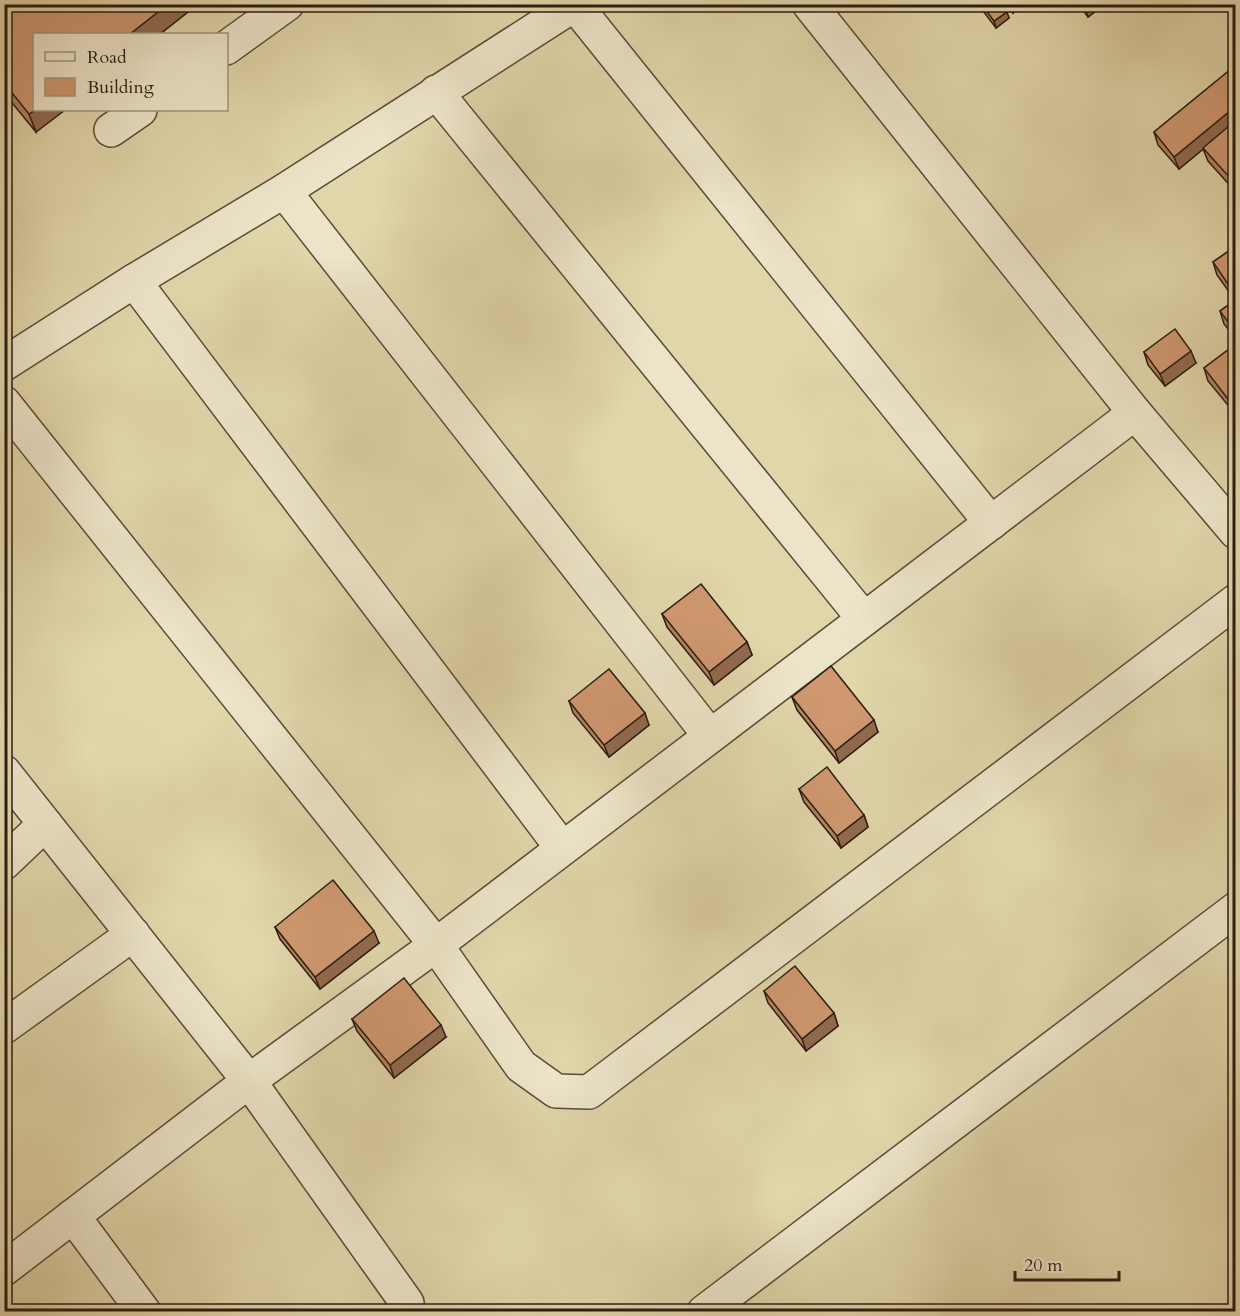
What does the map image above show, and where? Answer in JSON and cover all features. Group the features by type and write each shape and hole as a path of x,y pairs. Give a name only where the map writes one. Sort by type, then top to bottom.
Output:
{"street":[{"path":"228,47 287,4"},
{"path":"809,4 1135,413 1236,532"},
{"path":"4,364 134,281 284,191 575,5 991,523"},
{"path":"436,92 864,619"},
{"path":"111,130 139,111"},
{"path":"284,191 710,736"},
{"path":"134,281 562,848"},
{"path":"4,403 436,945 520,1066 556,1091 589,1092 1236,601"},
{"path":"4,1269 249,1081 436,945 1135,413"},
{"path":"4,772 249,1081 415,1309"},
{"path":"4,863 45,824"},
{"path":"704,1311 1236,909"},
{"path":"4,1028 133,934"},
{"path":"74,1216 144,1311"}],"building":[{"path":"4,4 168,4 131,33 33,33 34,111 29,114 4,83"},
{"path":"981,4 1002,4 1007,12 994,21"},
{"path":"1236,65 1236,106 1174,157 1154,132"},
{"path":"1229,126 1236,133 1236,174 1231,179 1203,148"},
{"path":"1236,246 1236,293 1234,293 1213,262"},
{"path":"1236,300 1236,333 1220,311"},
{"path":"1175,329 1191,351 1160,374 1144,352"},
{"path":"1236,344 1236,400 1231,403 1204,368"},
{"path":"701,584 747,642 709,672 662,614"},
{"path":"831,666 874,720 835,751 792,697"},
{"path":"609,669 645,713 604,745 569,701"},
{"path":"827,767 864,815 837,836 799,789"},
{"path":"333,880 374,931 315,977 275,927"},
{"path":"795,966 834,1013 802,1039 764,991"},
{"path":"404,978 441,1025 390,1065 352,1019"}]}
